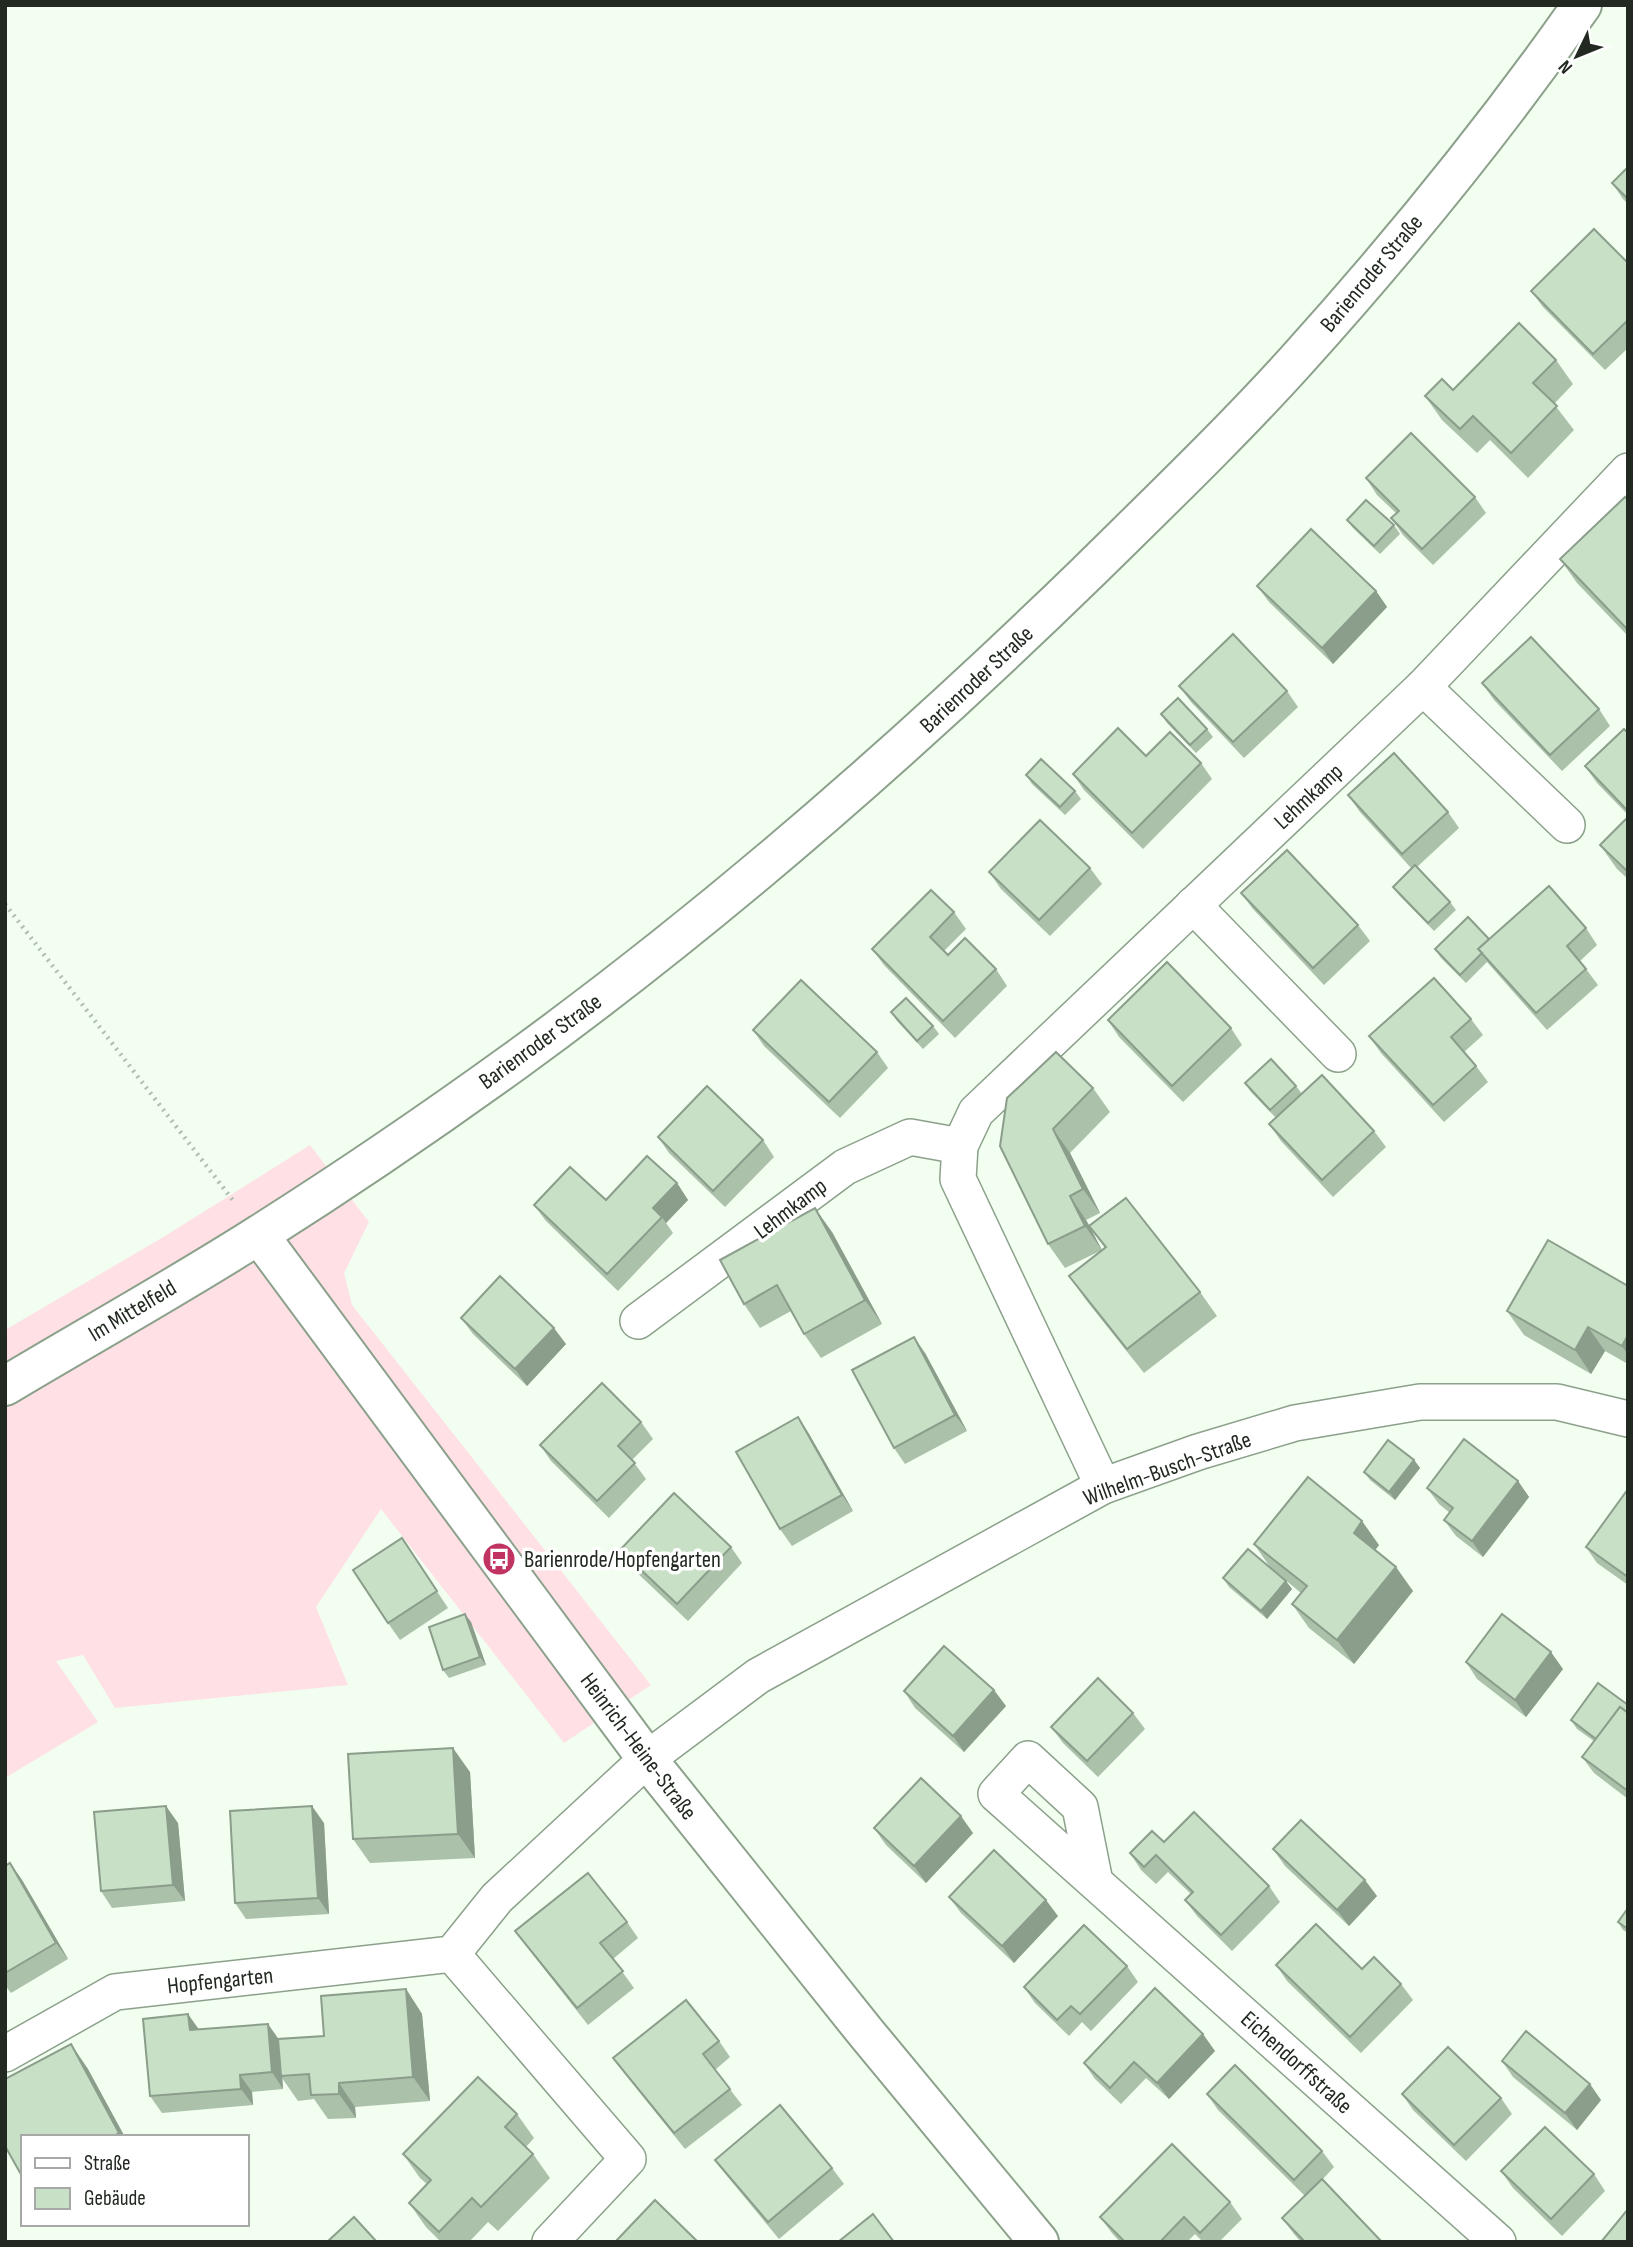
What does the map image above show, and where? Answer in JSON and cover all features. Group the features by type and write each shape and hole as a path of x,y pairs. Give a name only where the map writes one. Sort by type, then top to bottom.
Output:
{"street":[{"name":"Barienroder Straße","path":"259,1235 511,1064 631,975 832,810 978,679 1198,464 1297,360 1477,147 1582,5"},
{"name":"Lehmkamp","path":"1103,1486 958,1179 960,1146 976,1112 1423,687 1628,471"},
{"path":"1423,687 1567,825"},
{"path":"1193,905 1338,1055"},
{"name":"Lehmkamp","path":"638,1321 845,1167 910,1137 960,1146"},
{"name":"Im Mittelfeld","path":"5,1386 259,1235"},
{"name":"Heinrich-Heine-Straße","path":"259,1235 647,1759 867,2034 1039,2242"},
{"name":"Wilhelm-Busch-Straße","path":"647,1759 758,1676 1103,1486 1198,1452 1295,1423 1420,1402 1557,1402 1628,1419"},
{"path":"550,2242 628,2159 452,1954 498,1898 647,1759"},
{"name":"Eichendorffstraße","path":"1095,1882 1498,2242"},
{"name":"Hopfengarten","path":"5,2054 115,1992 452,1954"}],"path":[{"path":"5,904 259,1235"}],"shaded area":[{"path":"310,1145 369,1222 344,1273 352,1305 651,1685 564,1743 381,1509 316,1607 348,1685 115,1708 83,1655 56,1661 98,1722 5,1778 5,1330 165,1236"}],"building":[{"path":"1628,167 1628,199 1612,183"},
{"path":"1594,229 1628,263 1628,320 1593,354 1531,291"},
{"path":"1519,323 1556,360 1533,383 1557,406 1511,453 1473,416 1460,429 1425,396 1442,379 1453,390"},
{"path":"1411,433 1475,497 1422,549 1391,518 1399,511 1366,478"},
{"path":"1625,497 1628,500 1628,630 1560,559"},
{"path":"1366,500 1394,525 1374,546 1347,520"},
{"path":"1311,529 1376,591 1322,648 1257,586"},
{"path":"1233,634 1287,691 1233,742 1179,686"},
{"path":"1531,637 1599,709 1550,755 1482,683"},
{"path":"1178,698 1207,729 1190,745 1161,714"},
{"path":"1118,728 1146,756 1170,732 1201,763 1132,833 1073,774"},
{"path":"1624,729 1628,733 1626,809 1585,766"},
{"path":"1394,753 1448,812 1402,854 1348,795"},
{"path":"1041,759 1075,791 1060,807 1026,775"},
{"path":"1628,817 1628,872 1600,845"},
{"path":"1040,820 1090,868 1039,920 989,872"},
{"path":"1287,850 1358,925 1313,968 1241,893"},
{"path":"1415,865 1450,902 1428,923 1393,887"},
{"path":"1549,886 1586,928 1567,946 1586,969 1536,1013 1478,949"},
{"path":"931,890 954,912 930,937 948,955 965,938 996,969 943,1021 872,949"},
{"path":"1468,917 1489,939 1478,949 1482,953 1460,975 1435,949"},
{"path":"1167,962 1231,1028 1172,1086 1108,1020"},
{"path":"1434,978 1471,1019 1451,1037 1476,1066 1433,1105 1369,1036"},
{"path":"801,980 877,1052 829,1102 753,1030"},
{"path":"906,998 933,1026 917,1041 891,1012"},
{"path":"1056,1052 1093,1088 1053,1129 1083,1189 1070,1196 1085,1226 1048,1244 1000,1146 1007,1098"},
{"path":"1271,1059 1296,1086 1270,1110 1245,1083"},
{"path":"1322,1075 1374,1131 1322,1180 1269,1124"},
{"path":"707,1086 763,1140 713,1191 658,1137"},
{"path":"647,1156 677,1183 653,1208 662,1217 607,1274 534,1205 570,1167 606,1200"},
{"path":"1126,1198 1200,1292 1127,1349 1069,1276 1106,1247 1089,1226"},
{"path":"815,1208 865,1300 804,1334 777,1285 744,1304 720,1260"},
{"path":"1548,1240 1628,1286 1628,1335 1622,1346 1588,1327 1575,1350 1507,1311"},
{"path":"500,1276 554,1328 515,1369 461,1318"},
{"path":"914,1337 955,1415 894,1448 852,1370"},
{"path":"602,1383 641,1422 618,1446 635,1463 597,1501 540,1445"},
{"path":"798,1417 842,1495 780,1529 736,1452"},
{"path":"1464,1439 1518,1481 1472,1541 1444,1520 1453,1508 1427,1488"},
{"path":"1388,1440 1414,1460 1389,1492 1364,1472"},
{"path":"1308,1477 1362,1521 1354,1533 1396,1567 1337,1640 1292,1604 1307,1586 1254,1544"},
{"path":"1628,1489 1628,1577 1586,1547"},
{"path":"674,1493 731,1547 677,1604 620,1550"},
{"path":"402,1538 437,1591 388,1623 353,1570"},
{"path":"1248,1549 1286,1581 1261,1611 1223,1578"},
{"path":"465,1614 480,1657 443,1670 429,1627"},
{"path":"1502,1614 1551,1652 1515,1700 1466,1662"},
{"path":"944,1646 994,1690 953,1736 904,1691"},
{"path":"1098,1678 1133,1713 1087,1761 1051,1727"},
{"path":"1598,1683 1628,1705 1628,1711 1620,1707 1596,1739 1571,1720"},
{"path":"1620,1707 1628,1713 1628,1791 1582,1757"},
{"path":"453,1748 458,1834 353,1839 348,1754"},
{"path":"921,1778 961,1816 914,1866 874,1828"},
{"path":"166,1806 173,1885 101,1891 94,1812"},
{"path":"312,1806 318,1898 235,1903 230,1811"},
{"path":"1194,1812 1269,1886 1221,1935 1185,1900 1193,1892 1156,1855 1144,1867 1130,1853 1152,1831 1164,1842"},
{"path":"1301,1820 1365,1880 1337,1910 1273,1849"},
{"path":"994,1850 1046,1900 1002,1946 949,1897"},
{"path":"10,1863 56,1943 5,1973 5,1866"},
{"path":"588,1873 627,1922 600,1943 623,1971 577,2008 515,1931"},
{"path":"1628,1908 1628,1929 1618,1922"},
{"path":"1316,1924 1362,1969 1374,1957 1401,1984 1350,2037 1276,1965"},
{"path":"1084,1925 1127,1966 1080,2014 1071,2006 1057,2020 1024,1987"},
{"path":"1155,1988 1203,2034 1157,2083 1134,2062 1110,2088 1084,2063"},
{"path":"406,1989 413,2077 339,2083 339,2094 311,2095 309,2074 281,2076 278,2039 324,2036 321,1996"},
{"path":"686,2000 719,2041 703,2054 730,2089 674,2133 613,2058"},
{"path":"188,2014 190,2030 268,2024 272,2072 240,2075 241,2089 150,2096 143,2019"},
{"path":"1526,2031 1590,2084 1565,2113 1502,2061"},
{"path":"71,2044 119,2133 21,2135 21,2174 5,2146 5,2079"},
{"path":"1448,2047 1501,2098 1454,2145 1402,2094"},
{"path":"1235,2065 1322,2151 1294,2180 1207,2094"},
{"path":"478,2077 517,2114 505,2127 533,2154 481,2207 472,2198 439,2232 409,2203 431,2180 403,2154"},
{"path":"780,2105 832,2168 768,2222 715,2160"},
{"path":"1545,2127 1594,2174 1551,2219 1501,2171"},
{"path":"1172,2144 1230,2202 1200,2233 1184,2217 1160,2242 1125,2242 1100,2217"},
{"path":"1322,2179 1382,2242 1305,2242 1282,2218"},
{"path":"655,2200 698,2242 615,2242"},
{"path":"1628,2209 1628,2242 1601,2242"},
{"path":"873,2214 894,2242 838,2242"},
{"path":"354,2217 377,2242 327,2242"}],"place":[{"name":"Barienrode/Hopfengarten","path":"499,1559"}]}
